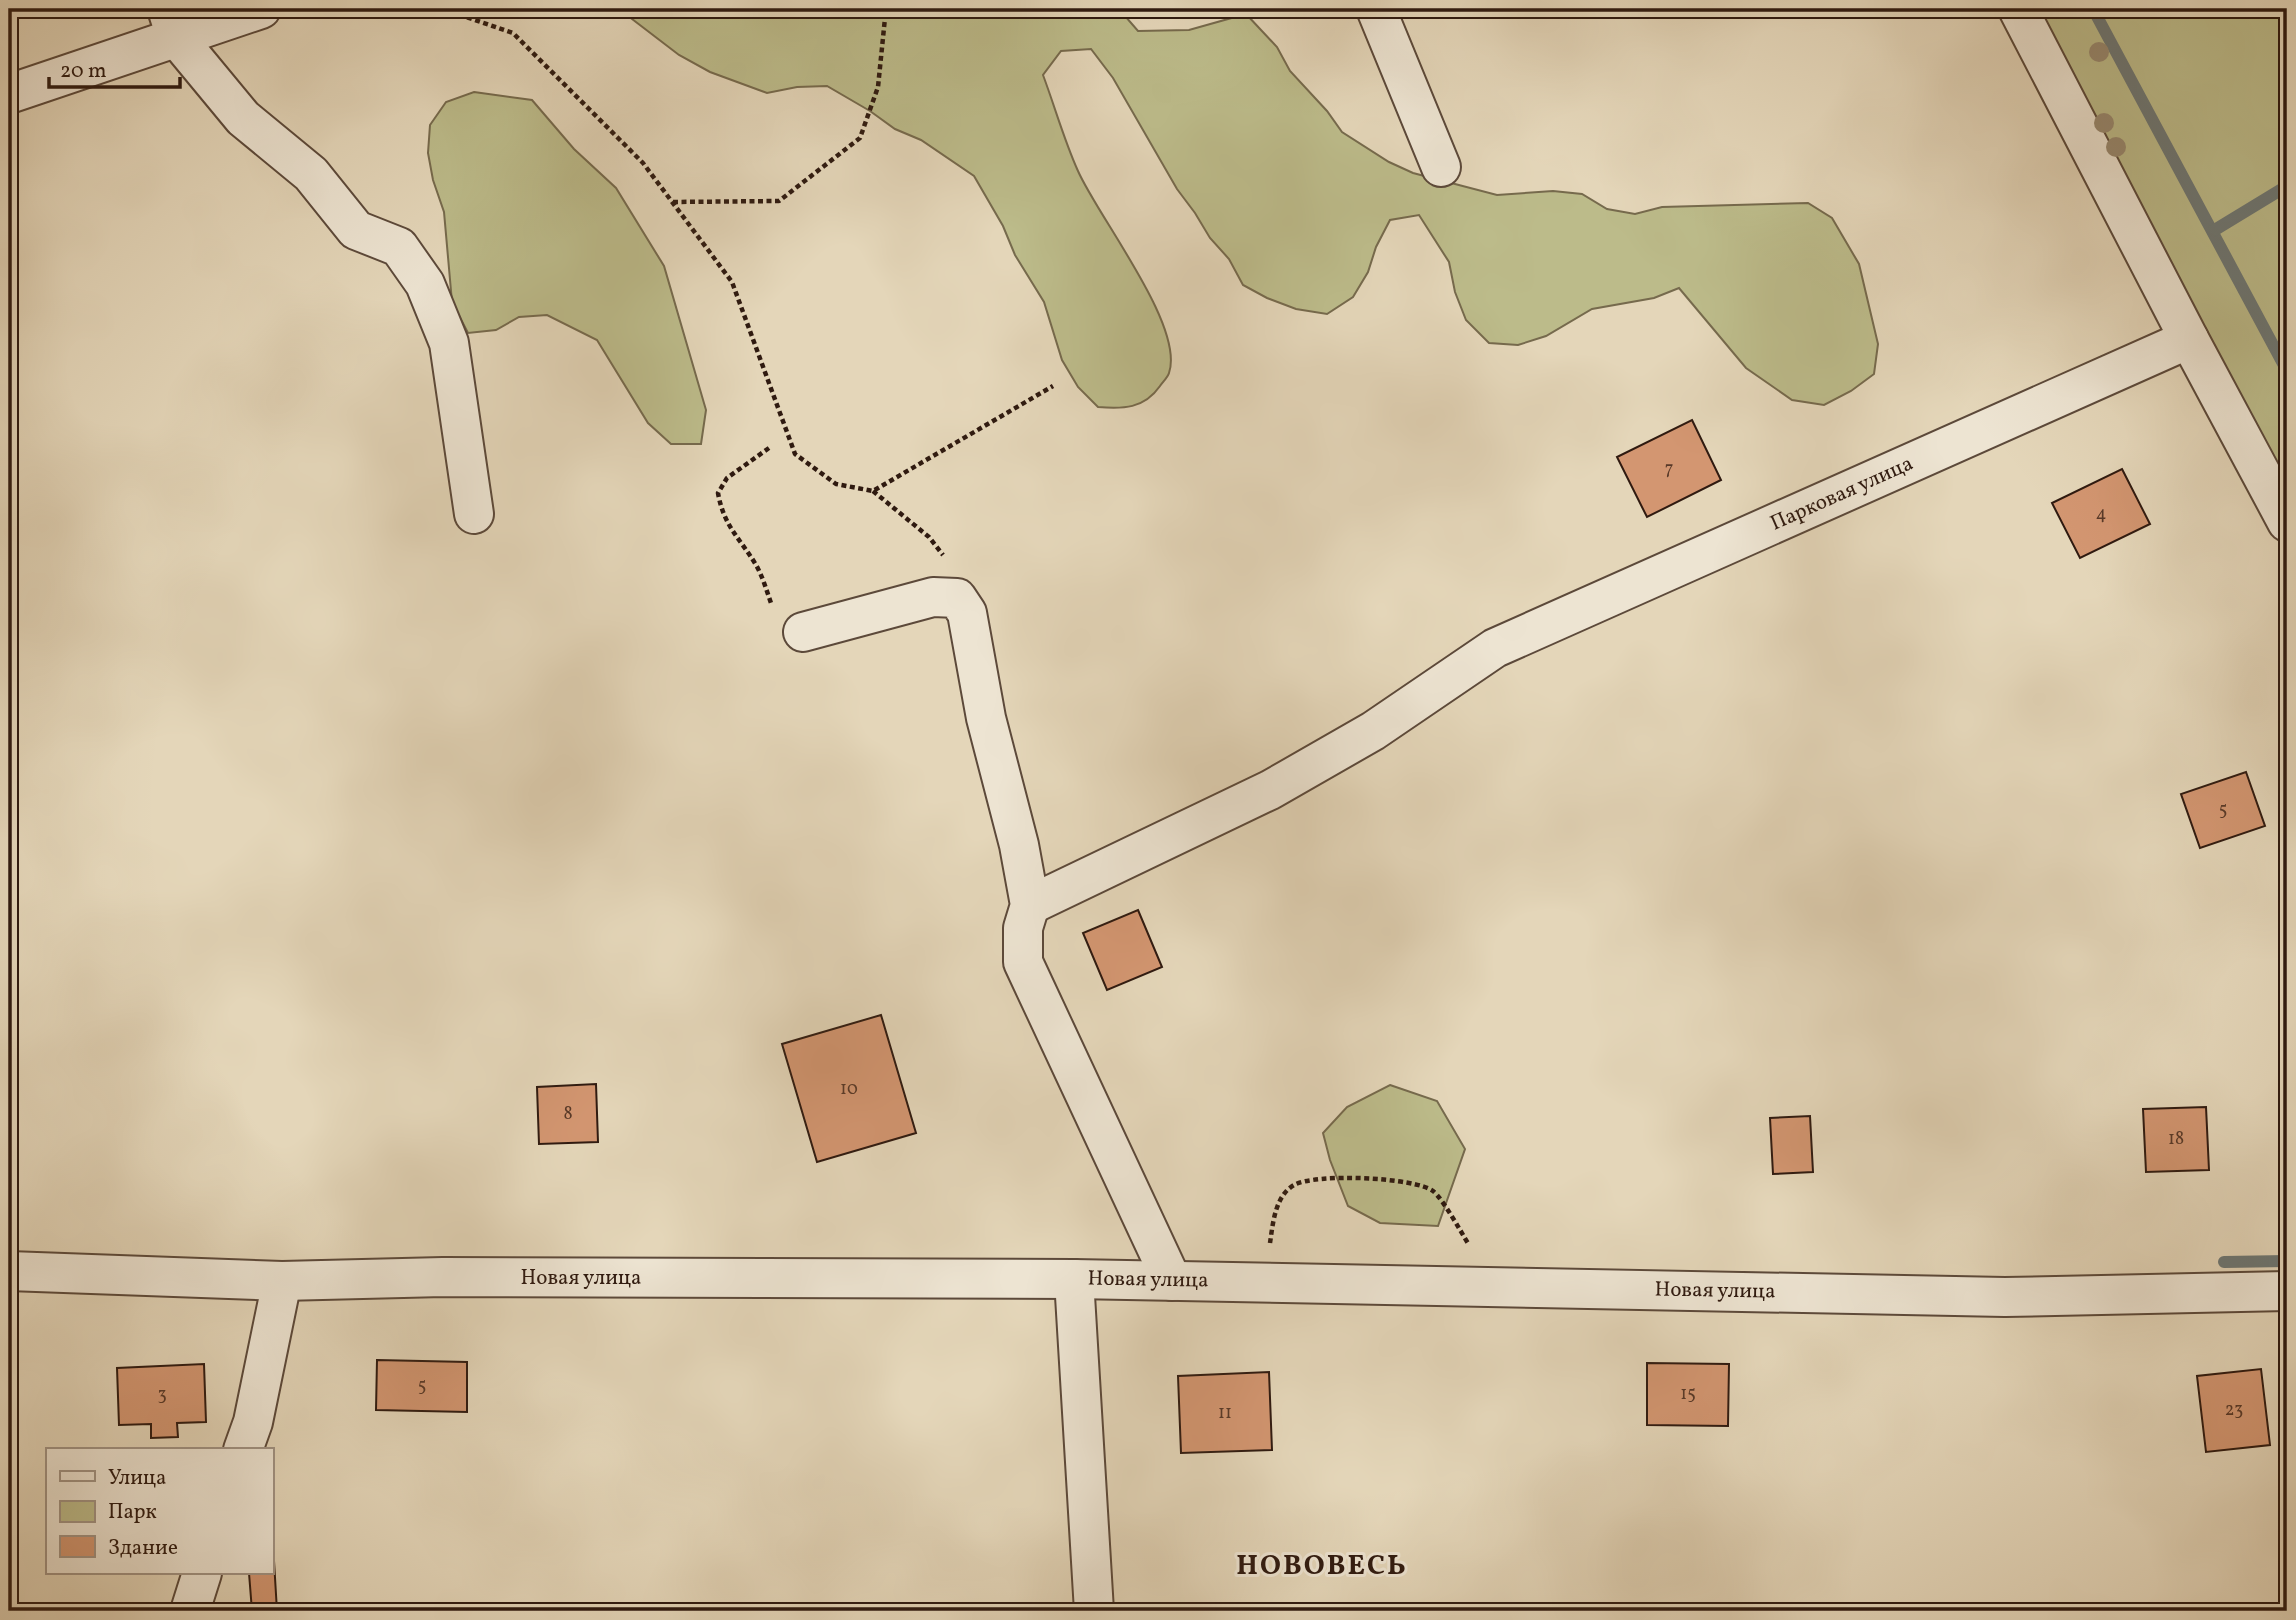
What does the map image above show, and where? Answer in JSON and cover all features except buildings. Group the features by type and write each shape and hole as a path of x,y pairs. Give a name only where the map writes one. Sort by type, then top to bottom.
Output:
{"street":[{"path":"9,94 172,23 261,9"},
{"path":"1376,9 1441,167"},
{"path":"2018,9 2287,522"},
{"path":"172,23 243,118 311,174 356,230 398,247 425,284 449,343 474,514"},
{"name":"Парковая улица","path":"1030,905 1270,790 1373,731 1495,648 2189,339"},
{"path":"803,632 933,597 957,598 967,613 986,718 1019,845 1030,905 1023,928 1024,962 1172,1281"},
{"name":"Новая улица","path":"9,1271 282,1281 443,1277 1074,1279 2005,1297 2287,1291"},
{"path":"1074,1279 1094,1611"},
{"path":"244,1448 253,1422 282,1281"},
{"path":"190,1611 202,1574"}],"path":[{"path":"443,9 513,33 643,163 732,282 795,454 836,484 873,491 929,537 949,563 957,598"},
{"path":"672,202 779,201 860,138 878,87 885,18 889,9"},
{"path":"1132,9 1136,13 1162,9"},
{"path":"873,491 1053,386"},
{"path":"769,448 727,478 718,493 721,510 734,537 756,566 777,617 803,632"},
{"path":"1269,1282 1273,1217 1281,1198 1294,1185 1310,1180 1342,1177 1410,1182 1433,1191 1496,1287"}],"green space":[{"path":"619,9 1119,9 1138,31 1189,30 1246,14 1277,47 1290,71 1327,111 1342,132 1389,162 1413,173 1497,195 1553,191 1582,194 1607,209 1635,214 1662,207 1808,203 1832,218 1859,264 1878,344 1874,374 1851,391 1824,405 1792,400 1746,368 1679,288 1654,298 1592,309 1546,336 1518,345 1489,343 1466,320 1455,292 1449,262 1419,215 1390,220 1376,247 1368,272 1353,297 1327,314 1296,309 1267,298 1243,285 1229,259 1210,238 1177,189 1113,78 1091,49 1061,51 1043,75 1078,171 1153,301 1171,353 1168,375 1154,394 1132,406 1098,407 1078,387 1062,360 1044,302 1015,255 1003,226 974,176 921,140 895,129 827,86 797,87 767,93 710,72 679,55"},
{"path":"2029,9 2287,9 2287,498"},
{"path":"474,92 532,100 574,149 616,188 664,266 706,410 701,444 671,444 648,423 597,340 547,315 519,317 496,330 468,333 452,302 444,212 433,180 428,153 430,125 446,102"},
{"path":"1390,1085 1437,1101 1465,1149 1438,1226 1380,1223 1348,1206 1330,1160 1323,1133 1347,1107"}],"waterway":[{"path":"2093,9 2287,371"},
{"path":"2213,231 2287,186"},
{"path":"2224,1262 2287,1261"}],"district":[{"name":"НОВОВЕСЬ","path":"1322,1566"}]}
